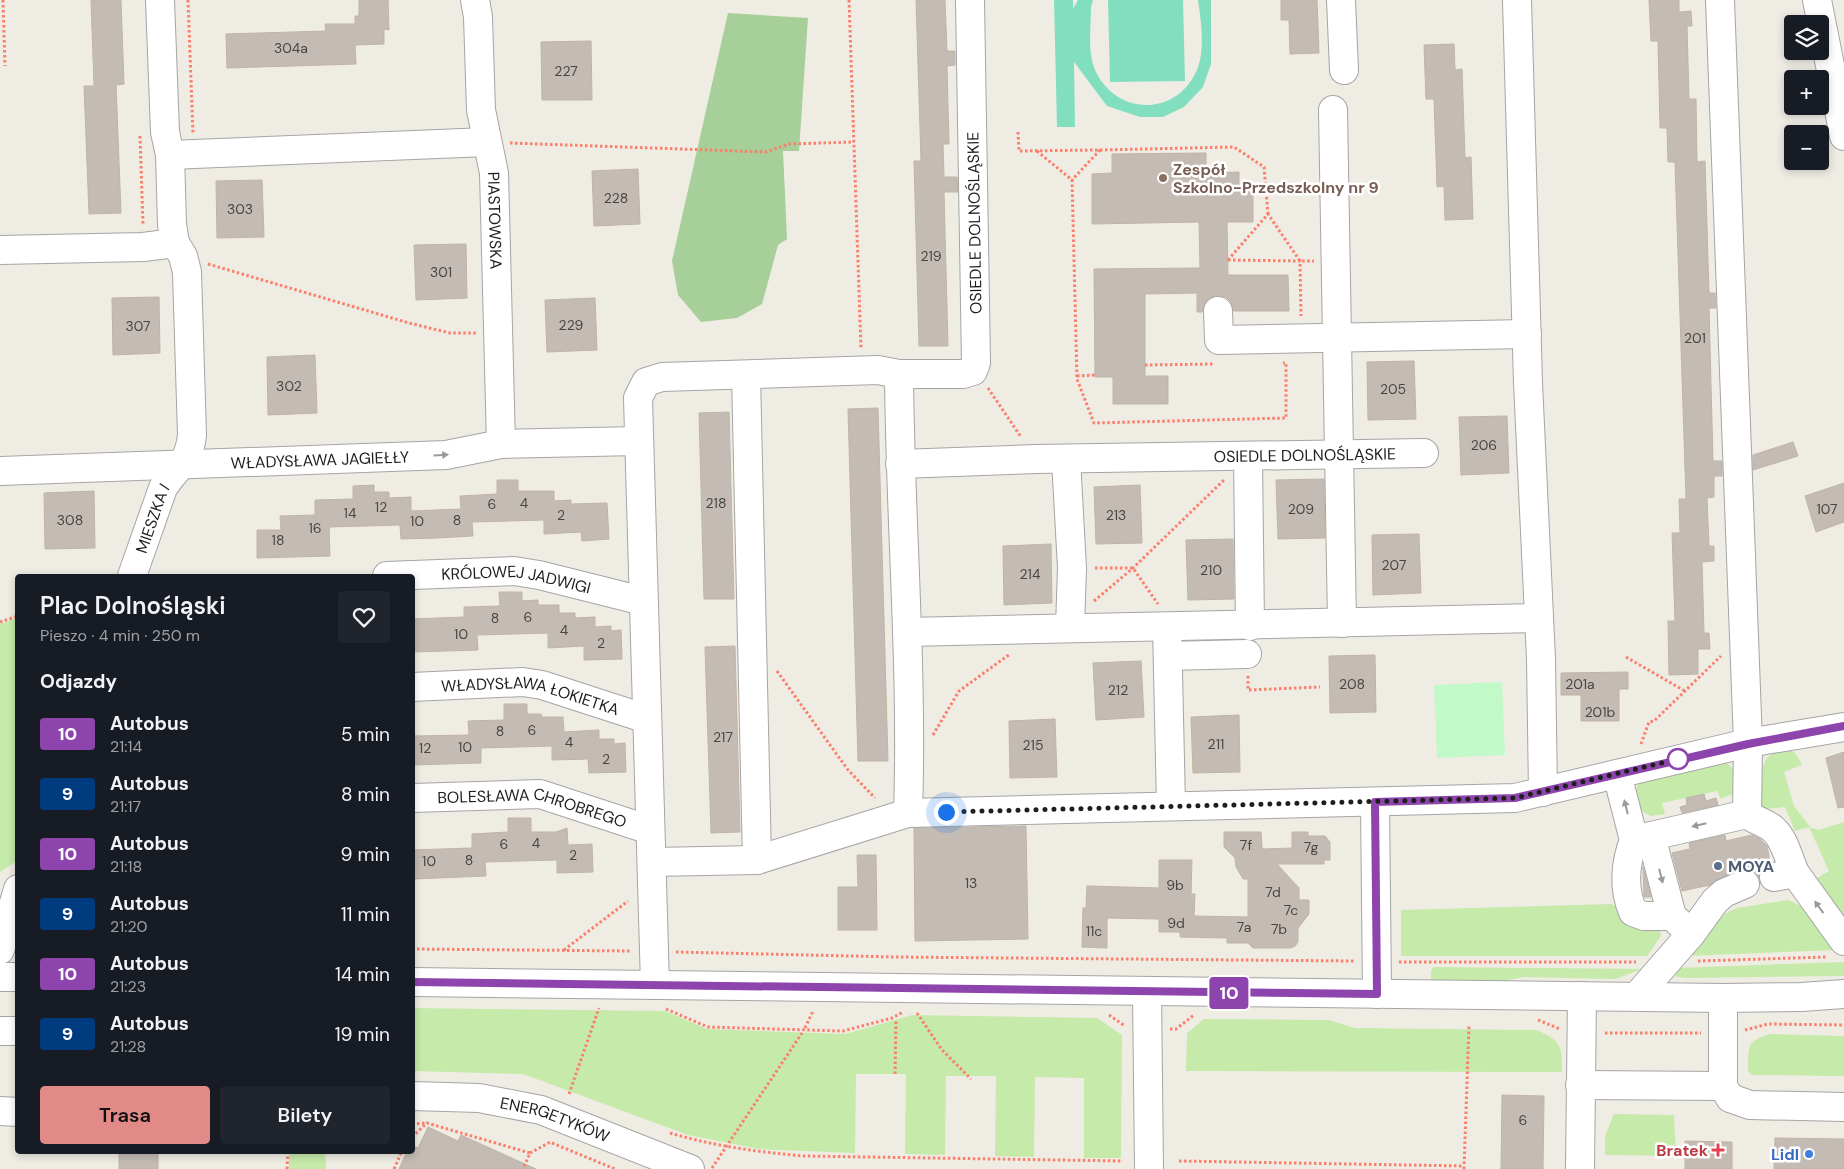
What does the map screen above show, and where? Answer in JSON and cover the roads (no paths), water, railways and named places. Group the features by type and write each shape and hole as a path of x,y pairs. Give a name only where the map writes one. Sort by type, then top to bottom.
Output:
{"street":[{"path":"160,0 165,132 182,154 172,224 187,272 192,435 190,451 183,465"},
{"name":"PIASTOWSKA","path":"475,0 478,17 481,110 494,173 501,444"},
{"name":"OSIEDLE DOLNOŚLĄSKIE","path":"899,374 963,374 973,371 976,363 970,0"},
{"path":"1341,0 1344,70"},
{"path":"1517,0 1543,792"},
{"path":"1720,0 1748,744 1747,814"},
{"path":"1817,0 1838,70 1844,136"},
{"path":"1333,110 1342,623"},
{"path":"182,154 487,142"},
{"path":"0,250 143,247 179,250"},
{"path":"1218,311 1219,340 1527,334"},
{"path":"660,997 650,830 638,441 638,398 646,382 662,377 878,370 899,374 900,464 907,632 908,813"},
{"path":"746,375 757,860"},
{"name":"WŁADYSŁAWA JAGIEŁŁY","path":"0,471 446,455 501,444 638,441"},
{"name":"OSIEDLE DOLNOŚLĄSKIE","path":"900,464 1036,459 1339,456 1424,453"},
{"path":"1248,457 1250,626"},
{"path":"1066,459 1072,568 1070,624"},
{"name":"MIESZKA I","path":"133,574 163,488 171,476 183,465"},
{"name":"KRÓLOWEJ JADWIGI","path":"415,575 514,571 643,601"},
{"path":"907,632 1070,624 1167,627 1250,626 1538,618"},
{"path":"1167,627 1171,805"},
{"path":"1168,656 1247,654"},
{"name":"WŁADYSŁAWA ŁOKIETKA","path":"415,687 522,682 542,685 647,719"},
{"path":"652,862 757,860 908,813 1171,805 1515,798 1748,744 1844,726"},
{"path":"1617,774 1681,925"},
{"name":"BOLESŁAWA CHROBREGO","path":"415,798 540,794 650,830"},
{"path":"1375,802 1377,994"},
{"path":"1681,925 1633,912 1627,898 1627,858 1643,838 1747,814"},
{"path":"1747,814 1754,820 1774,830 1781,840 1784,875 1839,949"},
{"path":"1637,996 1681,925 1724,893 1745,884"},
{"path":"0,950 11,890"},
{"path":"0,977 15,977"},
{"path":"415,982 660,997 1147,992 1724,998 1802,997 1844,994"},
{"path":"1147,992 1150,1169"},
{"path":"1580,1169 1582,996"},
{"path":"1802,997 1844,1002"},
{"path":"1724,998 1723,1086 1730,1098 1750,1105 1844,1107"},
{"path":"0,1031 15,1031"},
{"path":"1580,1085 1723,1086"},
{"name":"ENERGETYKÓW","path":"415,1096 479,1098 541,1110 690,1169"},
{"path":"0,1111 15,1112"}],"place":[{"name":"Zespół Szkolno-Przedszkolny nr 9","path":"1163,178"},
{"name":"MOYA","path":"1718,866"},
{"name":"Bratek","path":"1718,1150"},
{"name":"Lidl","path":"1809,1154"}]}
